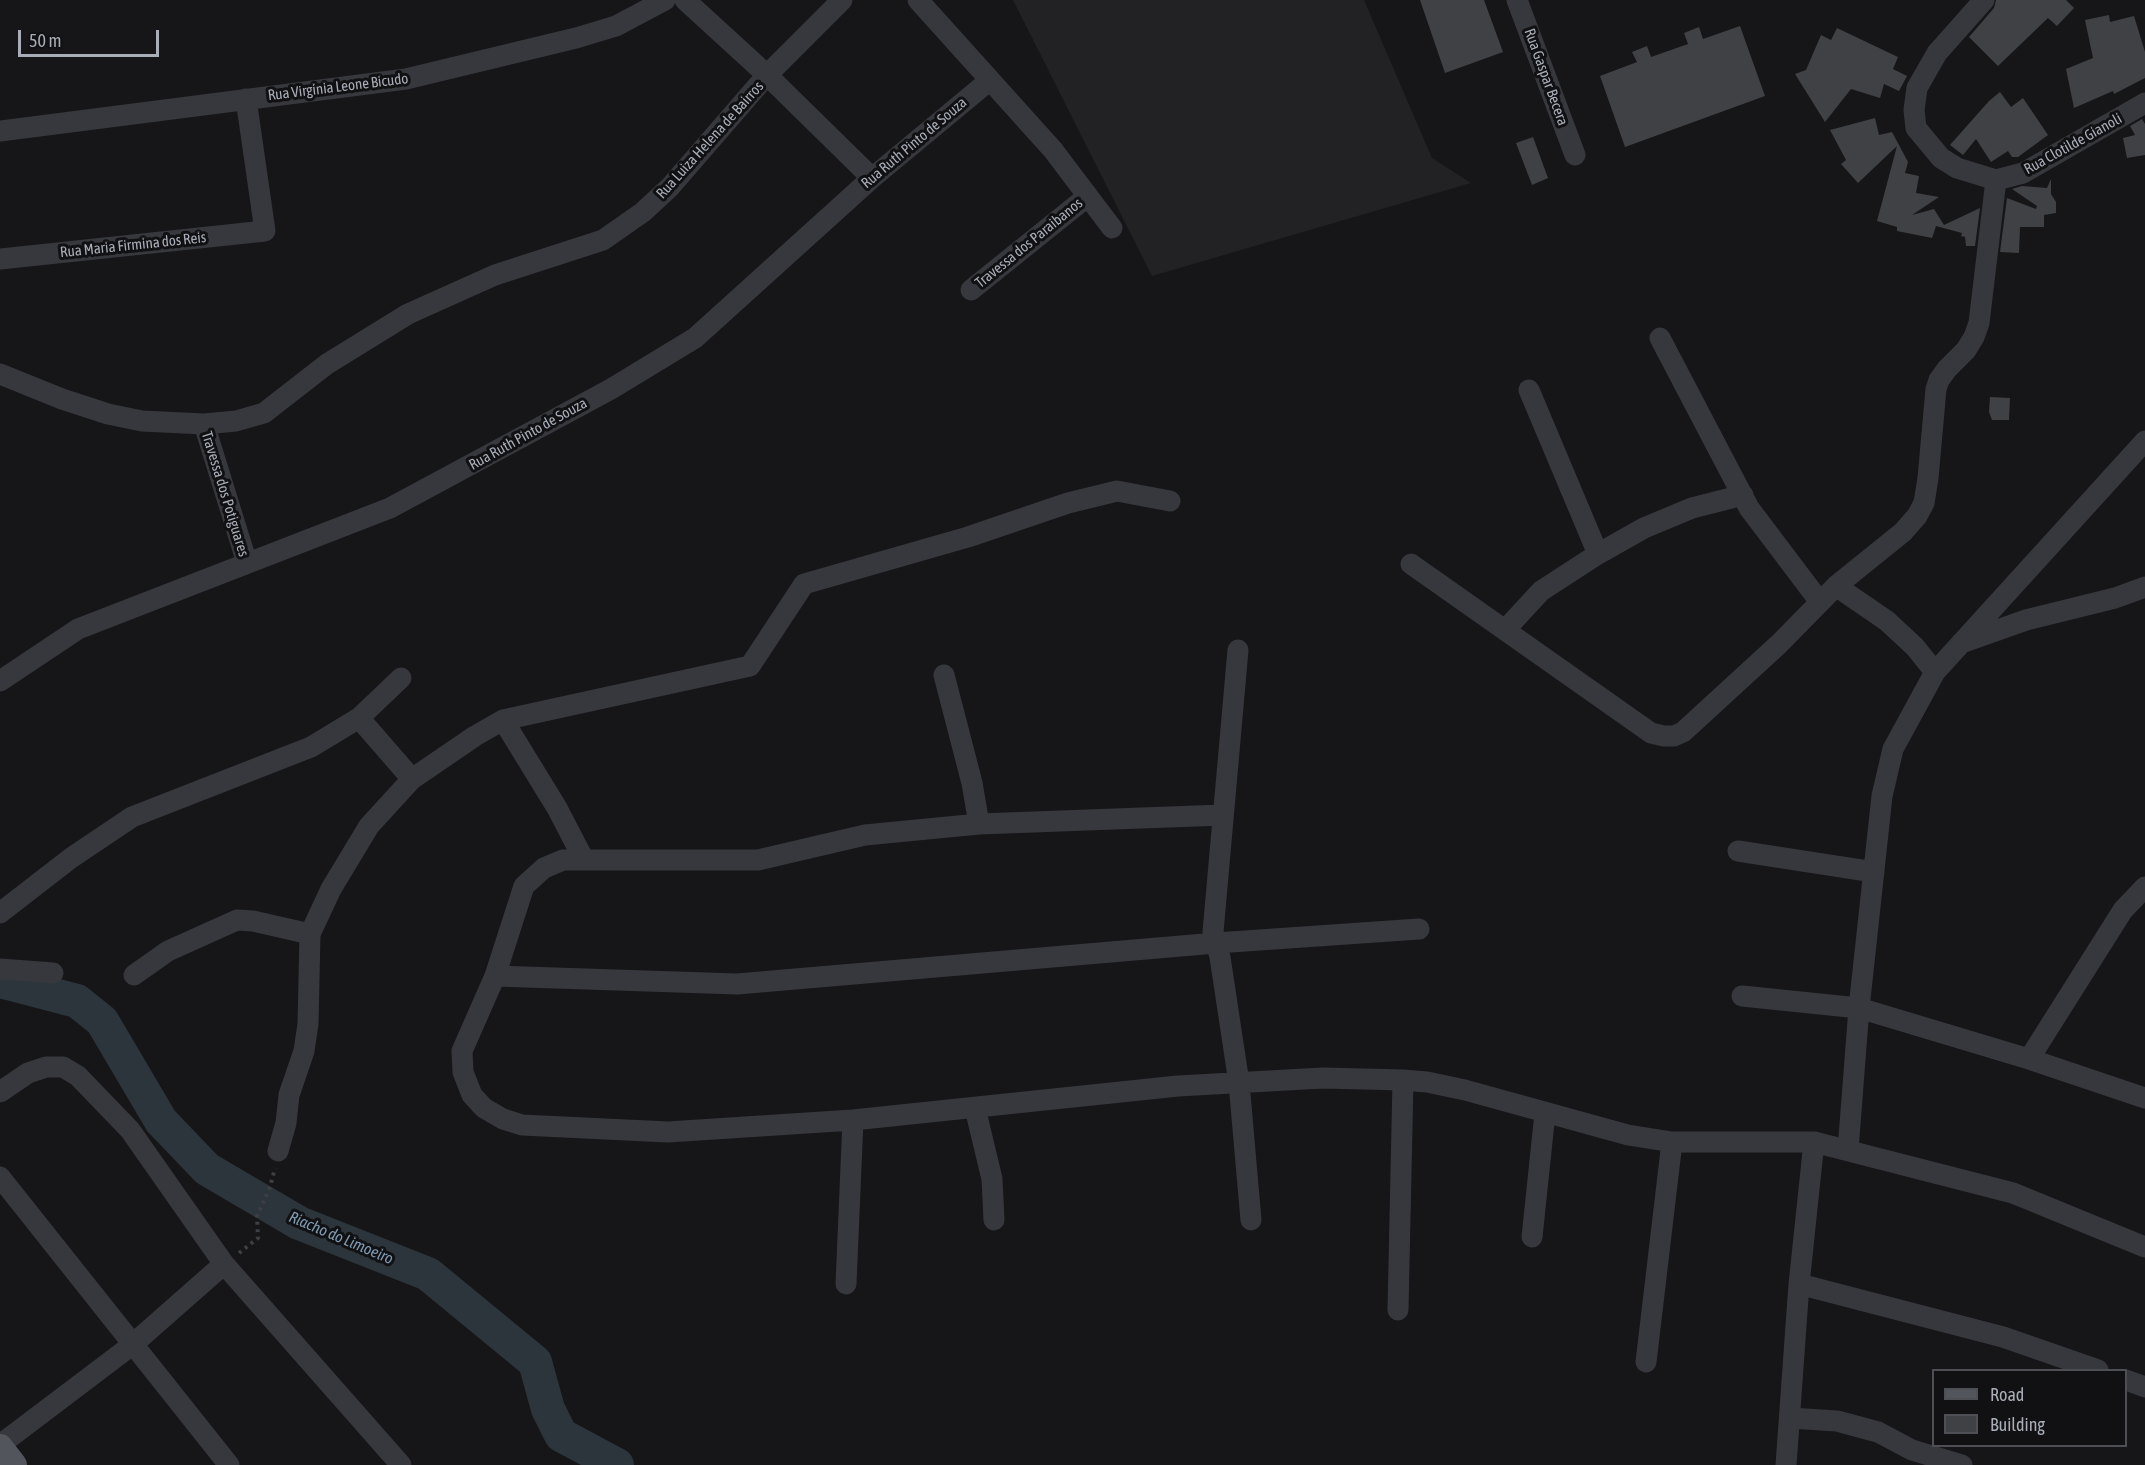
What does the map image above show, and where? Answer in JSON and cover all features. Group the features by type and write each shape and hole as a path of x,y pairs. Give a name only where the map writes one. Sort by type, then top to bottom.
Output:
{"main road":[{"path":"0,1446 14,1465"}],"street":[{"name":"Rua Virgínia Leone Bicudo","path":"0,131 406,79 576,38 616,26 665,0"},
{"path":"685,0 767,75 872,178"},
{"name":"Rua Luiza Helena de Bairros","path":"0,374 62,399 108,414 142,421 204,424 236,421 264,413 327,364 408,315 495,275 603,240 643,213 670,187 767,75 842,0"},
{"path":"918,0 1053,150 1112,228"},
{"name":"Rua Gaspar Becera","path":"1517,0 1575,155"},
{"path":"1411,564 1652,733 1674,736 1683,732 1703,715 1779,644 1836,585 1903,532 1917,516 1924,502 1936,389 1939,380 1966,350 1974,337 1978,323 1996,180 1957,168 1941,158 1916,128 1914,110 1917,88 1937,53 1984,0"},
{"name":"Rua Ruth Pinto de Souza","path":"0,681 78,628 390,508 601,394 695,338 872,178 990,80"},
{"name":"Rua Maria Firmina dos Reis","path":"0,259 265,231 246,99"},
{"name":"Rua Clotilde Gianoli","path":"1996,180 2023,173 2145,103"},
{"name":"Travessa dos Paraibanos","path":"970,290 1088,196"},
{"path":"1660,339 1749,508 1820,602"},
{"path":"1529,390 1598,554"},
{"name":"Travessa dos Potiguares","path":"204,424 247,563"},
{"path":"1848,1150 1859,1008 1882,796 1893,749 1935,672 1958,644 2145,441"},
{"path":"278,1151 286,1123 289,1095 304,1051 308,1024 310,934 331,889 369,826 412,779 475,736 504,720 750,666 804,584 968,537 1068,503 1117,491 1170,501"},
{"path":"1505,630 1540,591 1598,554 1644,528 1692,508 1743,495"},
{"path":"1836,585 1887,621 1915,647 1935,672"},
{"path":"1958,644 2026,620 2115,598 2145,587"},
{"path":"1238,650 1213,932 1220,957 1239,1083 1251,1220"},
{"path":"944,675 972,783 979,824"},
{"path":"0,913 71,858 132,817 311,747 360,718 401,678"},
{"path":"360,718 412,779"},
{"path":"504,720 557,808 584,860"},
{"path":"1224,815 979,824 865,835 758,860 563,860 544,868 524,886 495,976 462,1051 463,1072 472,1095 484,1108 503,1119 522,1125 668,1132 853,1120 1178,1086 1323,1078 1403,1080 1465,1090 1628,1135 1672,1142 1814,1142 2013,1193 2145,1247"},
{"path":"1738,851 1874,872"},
{"path":"2029,1059 2123,910 2145,887"},
{"path":"134,975 168,951 237,920 253,921 310,934"},
{"path":"495,976 737,984 1216,943 1419,929"},
{"path":"0,969 53,973"},
{"path":"1742,996 1859,1008 2029,1059 2145,1098"},
{"path":"0,1092 28,1073 46,1067 63,1067 78,1076 130,1130 224,1264 401,1465"},
{"path":"1398,1310 1403,1080"},
{"path":"975,1108 992,1179 994,1220"},
{"path":"1532,1237 1545,1113"},
{"path":"846,1284 853,1120"},
{"path":"1646,1362 1672,1142"},
{"path":"1786,1465 1799,1284 1814,1142"},
{"path":"0,1177 229,1465"},
{"path":"0,1446 132,1345 224,1264"},
{"path":"1799,1284 2003,1337 2092,1369"},
{"path":"2127,1380 2145,1387"},
{"path":"1790,1418 1837,1421 1878,1432 1912,1450 1962,1465"}],"path":[{"path":"224,1264 258,1238 257,1216 270,1187"}],"shaded area":[{"path":"1013,0 1364,0 1432,158 1471,183 1152,276"}],"building":[{"path":"1420,0 1484,0 1503,52 1445,73"},
{"path":"1996,0 2066,0 2074,8 2057,26 2048,18 1998,66 1969,37 1994,8"},
{"path":"2109,15 2110,22 2134,16 2145,52 2145,78 2114,94 2113,91 2074,108 2066,69 2093,58 2085,20"},
{"path":"1740,26 1765,96 1625,147 1600,76 1637,62 1632,52 1647,46 1651,57 1688,44 1684,33 1699,27 1703,39"},
{"path":"1837,28 1898,57 1893,69 1907,76 1899,91 1884,84 1880,98 1851,89 1825,122 1795,74 1806,70 1821,35 1831,40"},
{"path":"2000,92 2011,107 2023,98 2048,135 2018,157 2012,157 2008,151 1991,162 1976,139 1963,155 1950,145 1989,101"},
{"path":"1875,118 1879,135 1892,132 1908,162 1905,173 1919,176 1916,193 1939,197 1912,215 1934,209 1944,225 1980,208 1975,246 1966,246 1965,237 1961,236 1962,233 1936,226 1932,238 1897,231 1897,227 1877,221 1897,146 1858,183 1841,164 1846,160 1830,130"},
{"path":"2142,119 2145,124 2145,155 2127,158 2123,138 2135,135 2130,126"},
{"path":"1533,137 1548,178 1532,185 1516,143"},
{"path":"2051,179 2051,194 2056,202 2056,213 2044,215 2044,227 2020,227 2019,253 2000,252 2007,198 2036,209 2037,206 2012,189 2022,186 2047,188"},
{"path":"1990,397 2010,398 2009,420 1992,420 1989,412"}],"waterway":[{"name":"Riacho do Limoeiro","path":"0,981 77,1001 102,1021 161,1121 207,1169 299,1223 428,1274 535,1362 548,1409 561,1435 617,1465"}]}
